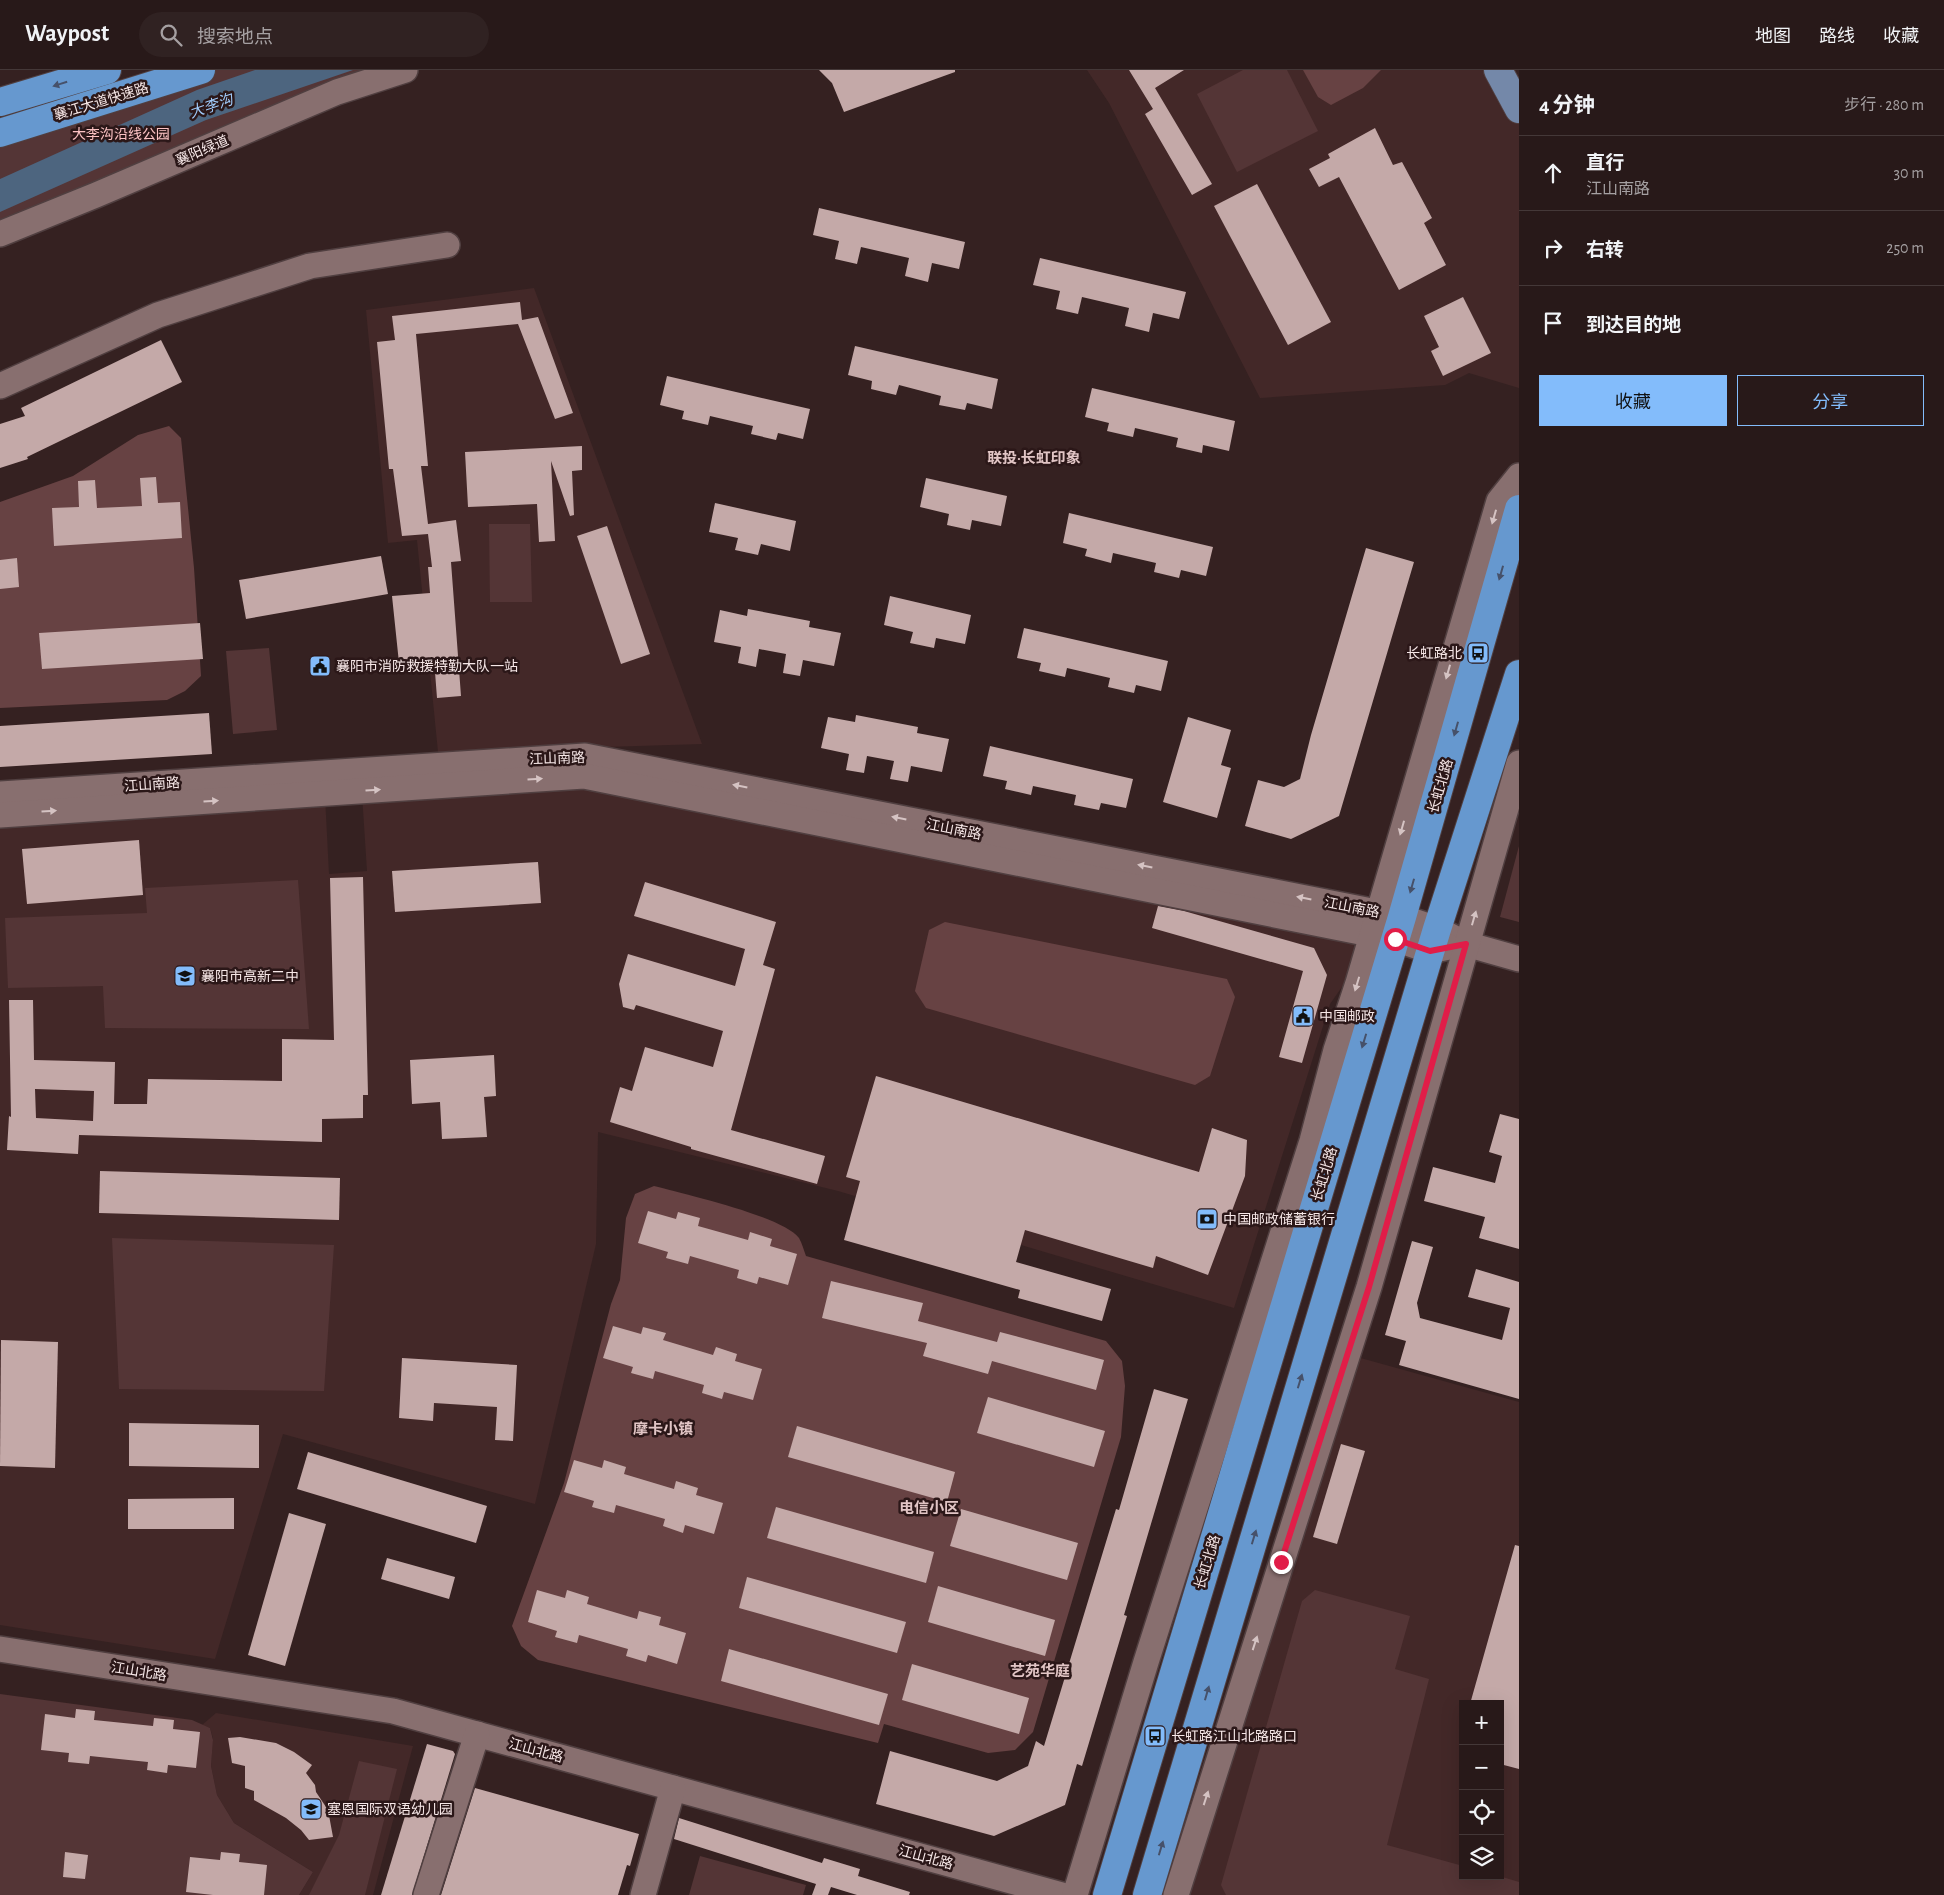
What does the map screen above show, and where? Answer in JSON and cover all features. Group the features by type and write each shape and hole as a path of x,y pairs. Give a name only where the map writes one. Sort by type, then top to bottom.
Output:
{"highway":[{"name":"襄江大道快速路","path":"0,102 107,70"},
{"name":"襄江大道快速路","path":"0,133 202,70"},
{"name":"长虹北路","path":"1107,1895 1386,926 1519,510"},
{"path":"1147,1895 1433,940 1519,674"}],"main road":[{"path":"1499,70 1519,92"},
{"path":"1499,70 1519,109"}],"street":[{"path":"0,146 118,100 202,70"},
{"name":"襄阳绿道","path":"0,234 337,92 405,70"},
{"path":"0,386 158,315 310,266 448,245"},
{"path":"1075,1895 1146,1662 1312,1141 1336,1050 1358,983 1386,926 1498,501 1519,476"},
{"name":"江山南路","path":"0,794 585,756 1386,926 1433,940 1466,944"},
{"path":"1176,1895 1369,1287 1519,763"},
{"name":"江山南路","path":"0,815 584,776 1386,926"},
{"path":"1466,944 1519,959"},
{"name":"江山北路","path":"0,1649 393,1711 1062,1895"},
{"path":"426,1895 477,1734"},
{"path":"643,1895 673,1788"}],"shaded area":[{"path":"1087,70 1498,70 1519,109 1519,388 1469,373 1445,385 1260,398 1109,103"},
{"path":"1303,70 1381,70 1363,88 1331,105 1318,97"},
{"path":"534,288 702,744 438,752 417,540 388,543 366,310"},
{"path":"169,426 181,438 194,568 201,676 185,691 167,700 0,708 0,502 73,476 138,435"},
{"path":"609,786 1358,935 1344,984 1330,1004 1234,1308 838,1191 598,1132 596,1244 535,1504 283,1434 215,1659 0,1625 0,820 325,796 329,874 367,871 362,794"},
{"path":"945,922 1227,979 1235,997 1210,1076 1195,1085 926,1008 915,991 929,930"},
{"path":"654,1186 709,1200 773,1222 789,1230 799,1238 806,1256 1106,1341 1122,1361 1125,1386 1121,1437 1033,1732 1015,1750 988,1753 884,1724 878,1743 538,1660 521,1646 512,1626 564,1483 611,1304 620,1280 626,1218 635,1194"},
{"path":"1357,1357 1519,1402 1519,1895 1189,1895"},
{"name":"塞恩国际双语幼儿园","path":"216,1713 413,1746 373,1895 299,1895 313,1872 234,1823 217,1795 211,1766 213,1738 210,1728 202,1725"}],"green space":[{"name":"大李沟沿线公园","path":"167,70 405,70 0,234 0,137"},
{"path":"1243,70 1287,70 1318,131 1237,172 1197,94"},
{"path":"489,524 530,524 532,602 490,602"},
{"path":"269,648 277,730 233,734 226,651"},
{"path":"1519,846 1519,922 1500,917"},
{"path":"298,880 309,1029 105,1028 103,986 8,988 5,918 147,913 145,888"},
{"path":"112,1238 334,1245 324,1391 119,1389"},
{"path":"1315,1590 1410,1616 1395,1669 1429,1679 1387,1845 1459,1865 1459,1880 1504,1880 1504,1878 1519,1882 1519,1895 1226,1895 1221,1885 1302,1601"},
{"path":"0,1694 192,1720 210,1728 213,1740 211,1766 217,1795 234,1823 313,1872 299,1895 0,1895"},
{"path":"359,1761 397,1769 365,1895 309,1895 339,1835"},
{"path":"700,1856 806,1885 803,1895 689,1895"}],"water":[{"name":"大李沟","path":"255,70 353,70 206,120 0,212 0,179 197,90"}],"building":[{"path":"819,70 955,70 955,72 844,112 832,83"},
{"path":"1129,70 1184,70 1155,88 1212,184 1192,195 1145,114 1153,109"},
{"path":"1375,128 1393,165 1402,162 1432,218 1424,223 1446,265 1399,290 1339,177 1319,187 1309,169 1330,158 1328,154"},
{"path":"1257,184 1331,322 1288,345 1214,206"},
{"path":"819,208 965,242 959,269 932,263 928,282 905,276 909,258 861,247 857,264 835,259 839,241 813,235"},
{"path":"1040,258 1186,292 1179,319 1153,313 1149,332 1125,326 1129,308 1082,297 1078,314 1056,309 1060,291 1033,285"},
{"path":"1463,297 1491,353 1443,376 1431,351 1439,347 1424,316"},
{"path":"520,302 522,320 538,317 573,413 555,419 518,324 416,334 428,466 421,466 428,524 456,520 461,561 451,562 461,696 437,698 434,659 399,663 392,596 430,593 428,567 432,567 428,534 402,536 393,469 389,469 377,342 395,340 392,316"},
{"path":"161,340 182,382 27,457 28,459 0,468 0,424 25,416 21,408"},
{"path":"855,346 998,379 992,409 967,403 965,410 939,405 941,396 899,385 896,395 871,389 872,381 848,375"},
{"path":"667,376 810,409 803,439 778,433 776,440 751,434 753,426 710,416 708,425 682,419 684,411 660,405"},
{"path":"1092,388 1235,421 1229,451 1203,445 1202,453 1176,447 1178,438 1135,428 1133,437 1107,431 1109,423 1085,417"},
{"path":"582,446 582,470 572,471 574,515 570,516 551,461 555,541 539,542 537,504 468,507 465,452"},
{"path":"156,477 158,503 180,502 182,538 54,546 52,508 79,507 78,481 95,480 97,508 142,506 140,478"},
{"path":"926,478 1007,496 1001,526 972,520 970,530 947,525 949,514 920,507"},
{"path":"715,503 796,521 790,551 761,544 758,555 735,550 738,538 709,532"},
{"path":"1069,513 1213,547 1206,576 1181,570 1179,578 1154,572 1156,563 1113,553 1111,563 1085,556 1087,549 1063,543"},
{"path":"607,526 650,654 621,664 577,536"},
{"path":"1366,548 1414,562 1339,816 1291,839 1245,826 1258,780 1284,787 1300,779 1311,735"},
{"path":"381,556 388,594 246,619 239,580"},
{"path":"17,558 19,587 0,589 0,560"},
{"path":"890,596 971,615 965,644 936,638 934,648 910,643 913,632 884,625"},
{"path":"748,609 810,621 809,627 841,633 834,666 803,660 800,676 783,673 786,654 759,649 756,667 738,663 741,647 714,642 720,610 747,616"},
{"path":"200,623 203,659 42,669 39,633"},
{"path":"1024,628 1168,661 1161,691 1136,685 1134,693 1108,687 1110,678 1067,668 1065,677 1039,671 1041,663 1017,658"},
{"path":"209,713 212,754 0,767 0,726"},
{"path":"856,715 918,727 917,733 949,739 942,772 911,766 908,782 890,779 894,761 867,756 864,773 846,770 849,754 821,748 828,717 855,722"},
{"path":"1188,717 1231,730 1221,765 1231,768 1217,818 1163,802"},
{"path":"990,746 1133,779 1126,808 1101,803 1099,810 1074,805 1076,795 1033,786 1031,795 1005,789 1007,781 983,776"},
{"path":"139,840 143,895 27,904 22,849"},
{"path":"538,862 541,903 395,912 392,871"},
{"path":"363,877 368,1095 363,1095 363,1118 322,1119 322,1142 79,1135 78,1154 7,1150 9,1116 11,1117 9,1000 33,1000 34,1060 115,1062 114,1104 147,1104 148,1079 282,1081 282,1039 334,1040 330,878","holes":["35,1089 94,1091 93,1121 36,1118"]},
{"path":"645,882 776,922 763,965 775,969 731,1130 825,1156 817,1184 691,1149 691,1147 610,1122 620,1087 632,1091 645,1047 713,1067 723,1031 636,1005 634,1010 623,1007 619,984 628,954 735,986 745,949 634,916"},
{"name":"中国邮政","path":"1158,906 1184,911 1314,948 1327,975 1302,1063 1279,1057 1303,971 1152,928"},
{"path":"494,1055 496,1096 484,1097 487,1137 442,1139 440,1102 412,1104 410,1060"},
{"path":"876,1076 1199,1172 1212,1128 1247,1140 1245,1176 1208,1275 1156,1256 1153,1268 1025,1230 1016,1262 1111,1289 1102,1321 1018,1298 1020,1290 844,1240 860,1181 846,1177"},
{"path":"1500,1114 1519,1119 1519,1249 1479,1238 1485,1217 1424,1201 1433,1167 1495,1183 1502,1156 1489,1152"},
{"path":"100,1171 340,1178 339,1220 99,1213"},
{"path":"648,1211 676,1219 678,1212 700,1218 698,1226 748,1240 750,1232 772,1239 770,1246 797,1254 788,1285 759,1277 757,1284 737,1278 739,1270 690,1256 688,1264 666,1258 668,1252 638,1243"},
{"path":"1412,1241 1433,1247 1417,1303 1420,1318 1502,1340 1510,1308 1468,1297 1476,1269 1519,1282 1519,1399 1399,1365 1406,1341 1385,1335"},
{"path":"831,1281 923,1303 918,1321 997,1342 1000,1332 1104,1360 1096,1390 992,1361 988,1374 923,1356 927,1343 822,1318"},
{"path":"613,1326 641,1334 643,1327 666,1333 663,1340 713,1355 716,1347 737,1354 735,1361 762,1369 753,1400 724,1392 722,1399 702,1393 704,1385 655,1371 653,1379 631,1373 633,1367 603,1358"},
{"path":"1,1340 58,1342 55,1468 0,1466"},
{"path":"402,1358 517,1365 513,1441 495,1440 497,1407 434,1403 433,1421 399,1418"},
{"path":"1154,1389 1188,1399 1124,1615 1127,1616 1082,1766 1077,1764 1065,1805 994,1836 876,1804 890,1751 997,1781 1028,1766 1036,1741 1044,1746 1116,1509 1119,1510"},
{"path":"988,1397 1105,1431 1094,1467 977,1433"},
{"path":"129,1423 259,1425 259,1468 129,1466"},
{"path":"797,1426 955,1472 947,1502 788,1457"},
{"path":"1341,1444 1365,1451 1337,1544 1313,1537"},
{"path":"308,1452 487,1506 476,1543 297,1489"},
{"path":"574,1460 602,1468 604,1460 626,1467 624,1474 674,1489 676,1481 698,1488 696,1495 723,1503 714,1534 685,1525 683,1533 663,1526 665,1519 616,1505 614,1513 592,1507 594,1501 564,1492"},
{"path":"234,1498 234,1529 128,1529 128,1499"},
{"path":"776,1507 934,1552 926,1583 767,1538"},
{"path":"961,1509 1078,1543 1067,1580 950,1546"},
{"path":"289,1513 326,1524 285,1666 248,1655"},
{"path":"1515,1545 1519,1546 1519,1769 1504,1765 1504,1700 1471,1700"},
{"path":"387,1558 455,1577 449,1599 381,1579"},
{"path":"747,1577 906,1622 897,1653 739,1608"},
{"path":"938,1586 1055,1620 1045,1656 928,1622"},
{"path":"537,1590 565,1598 567,1590 589,1597 587,1604 637,1619 639,1611 661,1617 659,1625 686,1633 677,1664 648,1655 646,1662 626,1656 628,1649 579,1635 577,1643 555,1637 557,1631 528,1622"},
{"path":"729,1649 888,1694 879,1725 721,1681"},
{"path":"912,1664 1029,1698 1019,1734 902,1700"},
{"path":"76,1709 95,1711 94,1720 153,1726 154,1718 174,1720 173,1729 200,1732 196,1768 168,1765 167,1773 147,1770 148,1762 90,1756 89,1764 68,1762 69,1753 41,1750 45,1714 75,1718"},
{"path":"240,1737 276,1743 294,1752 312,1765 306,1773 315,1785 316,1792 328,1810 333,1837 309,1840 301,1830 286,1818 254,1800 254,1791 245,1788 245,1766 232,1763 228,1738"},
{"path":"427,1744 453,1751 455,1754 412,1895 381,1895"},
{"path":"475,1788 639,1834 630,1866 627,1865 618,1895 441,1895"},
{"path":"679,1818 822,1863 824,1858 860,1869 858,1876 910,1892 909,1895 857,1895 831,1887 828,1895 812,1895 816,1884 674,1839"},
{"path":"65,1852 88,1855 85,1879 63,1877"},
{"path":"221,1852 240,1854 239,1862 267,1865 264,1895 213,1895 186,1892 190,1857 220,1860"}],"place":[{"name":"长虹路北","path":"1478,653"},
{"name":"襄阳市消防救援特勤大队一站","path":"320,666"},
{"name":"襄阳市高新二中","path":"185,976"},
{"name":"中国邮政","path":"1303,1016"},
{"name":"中国邮政储蓄银行","path":"1207,1219"},
{"name":"长虹路江山北路路口","path":"1155,1736"},
{"name":"塞恩国际双语幼儿园","path":"311,1809"}],"district":[{"name":"联投·长虹印象","path":"1034,458"},
{"name":"摩卡小镇","path":"663,1429"},
{"name":"电信小区","path":"929,1508"},
{"name":"艺苑华庭","path":"1040,1671"}],"route":[{"path":"1281,1562 1369,1287 1466,944 1430,951 1395,939"}]}
